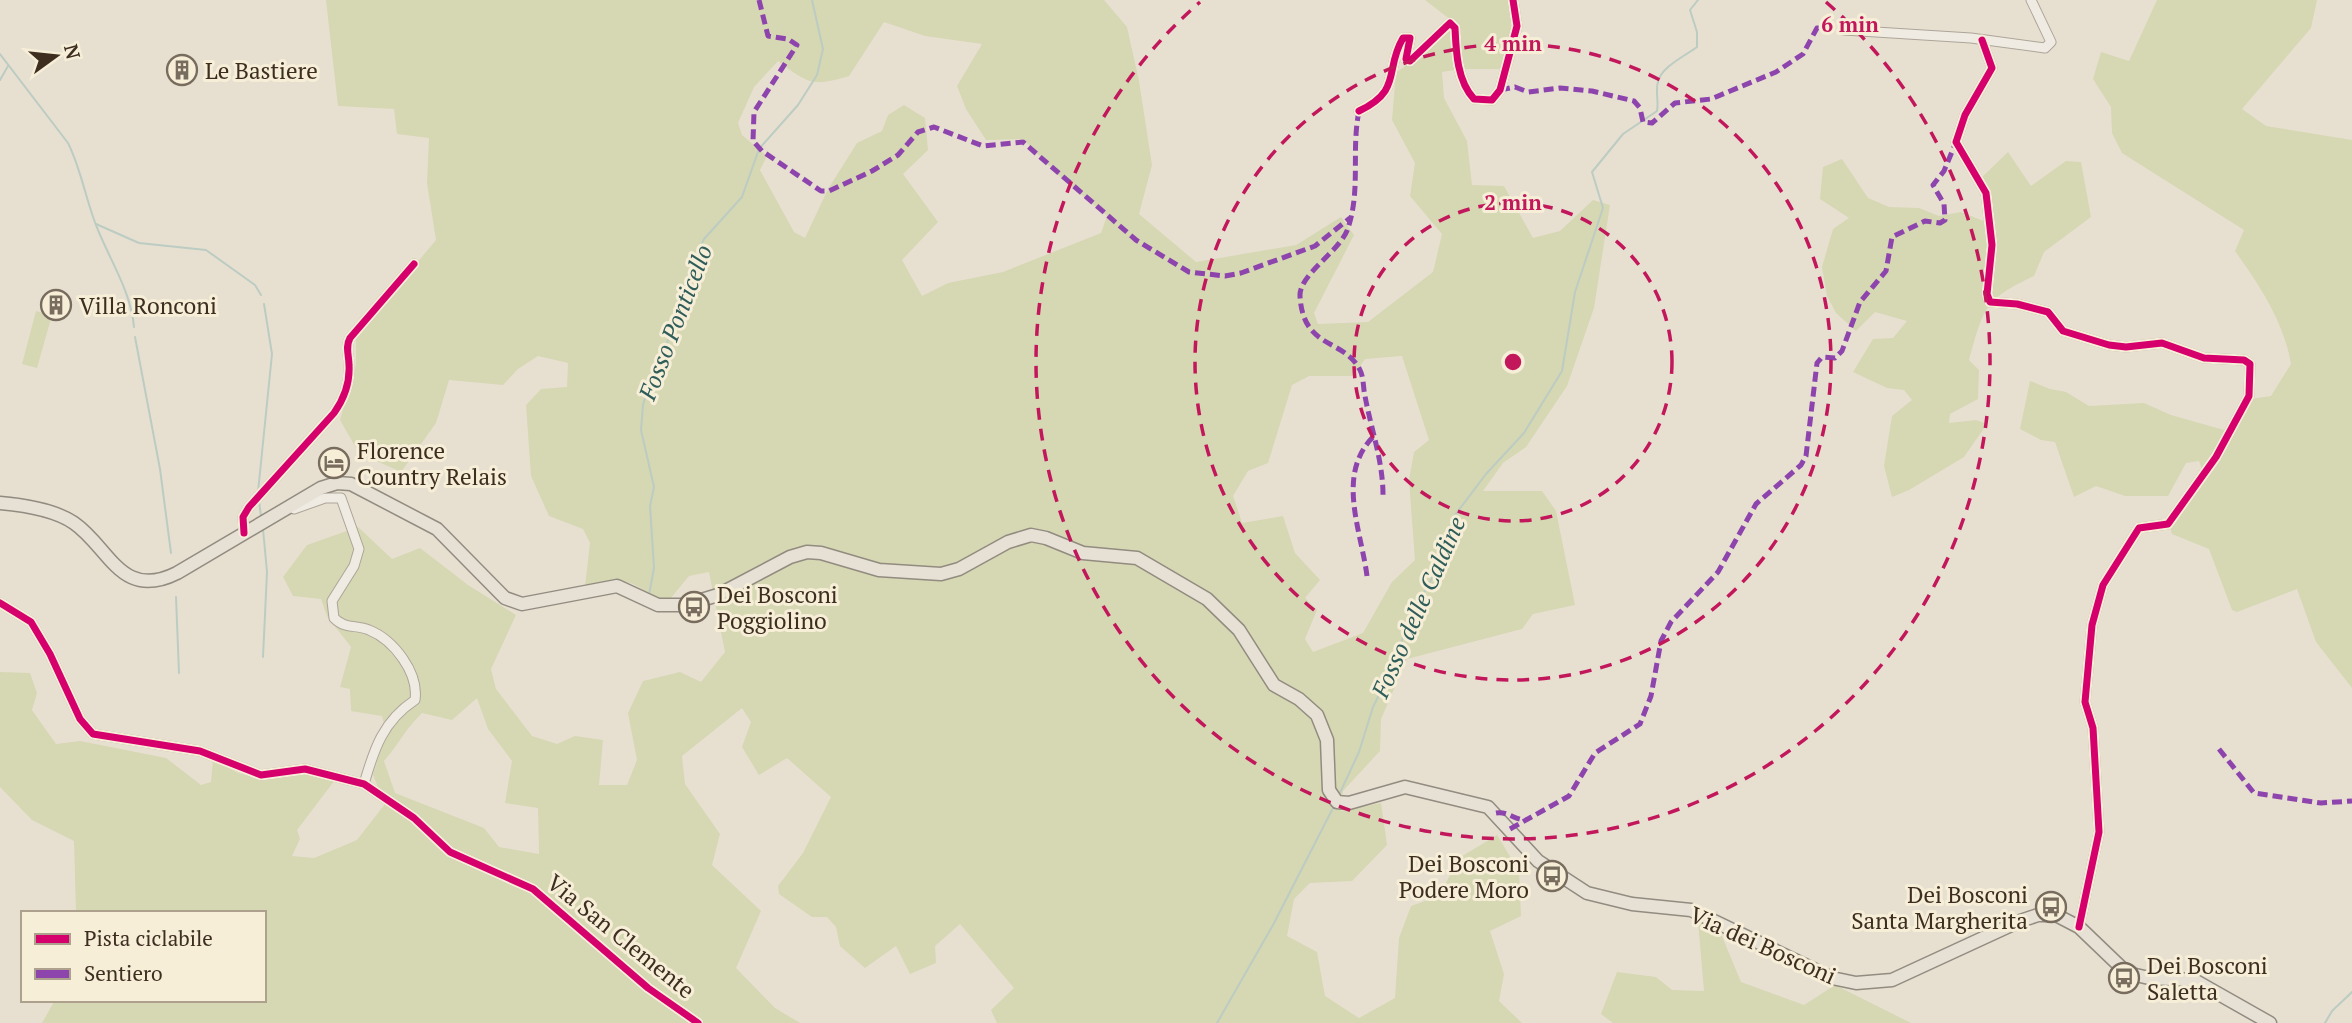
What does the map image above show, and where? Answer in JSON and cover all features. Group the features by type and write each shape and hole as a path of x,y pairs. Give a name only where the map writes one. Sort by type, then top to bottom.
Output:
{"main road":[{"name":"Via dei Bosconi","path":"0,503 54,514 71,521 112,565 127,575 143,580 169,577 326,486 351,484 437,528 505,598 522,604 617,586 658,605 696,603 790,557 807,552 821,553 879,570 941,574 959,569 1008,542 1031,535 1083,553 1137,558 1207,599 1239,630 1267,678 1318,715 1327,740 1329,790 1337,802 1349,803 1405,787 1488,807 1538,861 1587,893 1632,904 1691,910 1808,967 1843,981 1870,983 1892,980 2038,915 2062,916 2079,927 2122,970 2133,976 2186,978 2270,1023"}],"street":[{"path":"1359,111 1374,102 1390,85 1395,55 1403,38 1410,38 1406,59 1410,61 1452,23 1466,91 1474,99 1492,100 1500,90 1517,26 1513,0"},
{"path":"1844,30 1982,40 2042,48 2050,46 2051,41 2031,0"},
{"path":"1982,40 1992,68 1965,115 1956,142 1986,193 1992,244 1987,294 1990,302 2017,304 2048,312 2063,331 2109,345 2126,347 2162,343 2204,358 2244,360 2250,365 2249,396 2216,457 2168,524 2139,528 2103,585 2092,625 2085,702 2093,728 2099,832 2079,927"},
{"path":"244,533 243,517 259,495 337,408 348,380 347,341 414,264"},
{"path":"266,520 325,498 341,498 359,549 354,566 332,601 331,610 339,623 375,632 397,653 410,671 415,700 398,711 383,732 363,784"},
{"name":"Via San Clemente","path":"0,603 31,622 80,719 93,734 200,751 261,775 305,769 363,784 414,818 450,852 533,889 649,988 698,1023"}],"green space":[{"path":"326,0 1104,0 1127,27 1139,81 1152,165 1139,214 1196,262 1296,245 1341,217 1354,235 1314,313 1318,324 1368,322 1433,272 1442,234 1410,196 1415,163 1392,120 1396,73 1444,36 1451,20 1425,0 1511,0 1517,26 1504,69 1442,72 1444,98 1467,141 1472,185 1504,186 1533,238 1560,231 1593,200 1610,205 1594,308 1567,386 1526,447 1503,463 1483,491 1542,491 1556,511 1575,605 1533,614 1522,629 1407,659 1381,719 1380,751 1343,791 1341,811 1381,803 1387,845 1352,881 1310,883 1294,899 1287,936 1317,952 1325,996 1359,1018 1395,998 1399,938 1411,906 1439,896 1459,858 1497,835 1519,871 1521,916 1490,931 1504,974 1499,1001 1522,1023 997,1023 991,1010 1014,988 960,924 935,946 936,963 910,974 896,946 865,968 840,946 836,927 827,917 812,917 779,894 778,886 803,853 831,797 787,758 759,775 742,747 751,722 742,708 682,756 685,784 720,834 712,865 761,911 736,968 775,1008 800,1023 42,1023 54,1002 266,1002 266,911 76,911 74,841 32,820 0,787 0,672 30,673 37,693 32,710 56,744 80,741 166,758 201,785 211,782 213,760 238,773 263,780 309,774 335,780 297,830 300,839 292,856 314,858 357,840 385,804 373,775 386,731 382,716 351,711 350,689 340,687 351,647 327,616 321,599 293,596 283,577 307,545 358,527 392,559 420,548 468,585 516,615 491,669 496,689 532,736 557,744 575,736 603,740 599,785 627,785 637,760 628,713 643,681 680,672 701,682 725,652 709,572 689,576 670,599 654,596 636,585 619,581 585,586 590,543 583,529 549,516 531,476 526,405 541,389 567,387 568,363 538,356 518,369 503,385 449,380 436,423 401,472 359,453 340,420 356,365 356,336 436,240 427,183 429,138 397,134 394,109 338,106","holes":["884,22 925,36 982,44 957,86 966,109 986,140 1023,139 1059,176 1107,216 1101,233 1003,272 948,283 922,296 902,260 938,222 903,174 928,150 925,118 904,105 888,115 882,131 857,143 828,189 805,238 794,232 760,170 767,156 742,135 738,123 754,87 778,61 797,75 811,81 827,82 849,76","1402,356 1429,440 1414,452 1409,480 1415,560 1392,582 1363,633 1313,652 1305,639 1317,610 1305,598 1320,580 1295,553 1283,516 1242,523 1233,496 1248,471 1268,463 1292,385 1309,376 1353,376 1365,359","477,698 488,729 512,761 505,803 538,808 539,854 499,847 484,828 395,793 384,761 412,724 422,713 452,720"]},
{"path":"2157,0 2317,0 2311,28 2242,109 2266,126 2352,140 2352,688 2316,642 2297,589 2237,612 2232,610 2209,549 2172,534 2170,527 2205,478 2199,461 2186,463 2168,496 2125,496 2096,486 2074,497 2055,442 2041,440 2020,429 2030,381 2066,392 2089,406 2144,403 2171,415 2224,430 2244,400 2271,396 2291,364 2277,319 2235,251 2244,230 2122,153 2112,133 2111,107 2093,79 2101,52 2129,61"},
{"path":"2008,152 2031,186 2066,161 2081,162 2091,217 2044,252 2034,276 1995,299 1983,317 1969,360 1979,370 1978,399 1950,414 1949,423 1976,420 1987,424 1964,457 1909,490 1892,497 1884,466 1892,416 1912,400 1904,390 1887,388 1853,372 1873,339 1893,338 1907,321 1875,312 1856,331 1836,313 1827,296 1822,267 1833,229 1849,218 1820,199 1823,167 1842,159 1868,198 1889,207 1919,208 1939,216 1961,212 1986,222 1980,179"},
{"path":"36,311 52,315 37,368 22,364"},
{"path":"1698,921 1719,929 1741,982 1804,1005 1835,985 1911,1023 1613,1023 1601,1014 1617,972 1656,977 1672,990 1704,991"}],"waterway":[{"name":"Fosso Ponticello","path":"649,595 654,568 650,506 654,487 641,430 643,405 654,367 664,354 682,290 704,239 742,197 759,149 798,105 817,75 823,49 812,0"},
{"name":"Fosso delle Caldine","path":"1339,795 1359,752 1373,707 1392,669 1409,620 1442,560 1452,519 1486,474 1524,433 1562,371 1575,292 1603,208 1592,172 1623,134 1657,111 1660,77 1668,67 1697,47 1697,32 1690,10 1698,0"},
{"path":"0,54 68,143 94,219 125,289 134,327"},
{"path":"0,80 8,66"},
{"path":"96,224 139,243 206,250 255,285 261,295"},
{"path":"258,492 272,354 264,304"},
{"path":"135,337 160,469 171,553"},
{"path":"259,501 261,516"},
{"path":"263,529 267,572 263,657"},
{"path":"176,597 179,673"},
{"name":"Fosso delle Caldine","path":"1217,1023 1273,925 1333,808"},
{"path":"2325,1023 2332,1011 2352,992"}],"marked path":[{"path":"759,0 768,36 788,39 797,45 754,112 753,141 762,151 821,191 829,191 872,171 898,155 918,132 934,127 983,146 1023,142 1136,240 1189,272 1225,276 1241,273 1315,246 1350,218"},
{"path":"1500,90 1515,87 1528,92 1560,88 1592,91 1634,101 1640,108 1643,122 1652,123 1675,103 1711,99 1776,72 1803,54 1817,28 1844,30"},
{"path":"1359,111 1354,199 1348,228 1344,237 1306,279 1300,296 1308,326 1316,335 1353,360 1360,370 1379,457 1383,495"},
{"path":"1510,829 1569,796 1595,753 1640,724 1651,696 1661,641 1671,622 1718,572 1756,504 1801,465 1806,456 1817,363 1822,357 1835,358 1842,351 1860,302 1886,271 1892,237 1925,221 1940,223 1945,220 1944,204 1933,185 1944,171 1956,142"},
{"path":"1367,576 1356,521 1353,484 1356,466 1363,450 1375,435"},
{"path":"2219,749 2254,793 2321,803 2352,801"},
{"path":"1496,813 1526,820"}],"cycle path":[{"path":"1359,111 1373,103 1387,87 1397,49 1403,38 1410,38 1406,59 1410,61 1450,23 1455,28 1458,65 1468,92 1474,99 1492,100 1500,90 1517,26 1513,0"},
{"path":"1982,40 1992,68 1965,115 1956,142 1986,193 1992,245 1987,294 1990,302 2017,304 2048,312 2063,331 2109,345 2126,347 2162,343 2204,358 2244,360 2250,364 2249,396 2216,457 2168,524 2139,528 2103,585 2092,625 2085,702 2093,728 2099,832 2079,927"},
{"path":"244,533 243,517 249,507 341,402 348,378 347,348 350,338 414,264"},
{"path":"0,603 31,622 50,654 80,719 93,734 200,751 261,775 305,769 364,784 414,818 450,852 533,889 648,988 698,1023"}],"place":[{"name":"Le Bastiere","path":"182,70"},
{"name":"Villa Ronconi","path":"56,305"},
{"name":"Florence Country Relais","path":"334,463"},
{"name":"Dei Bosconi Poggiolino","path":"694,607"},
{"name":"Dei Bosconi Podere Moro","path":"1552,876"},
{"name":"Dei Bosconi Santa Margherita","path":"2051,907"},
{"name":"Dei Bosconi Saletta","path":"2124,978"}]}
